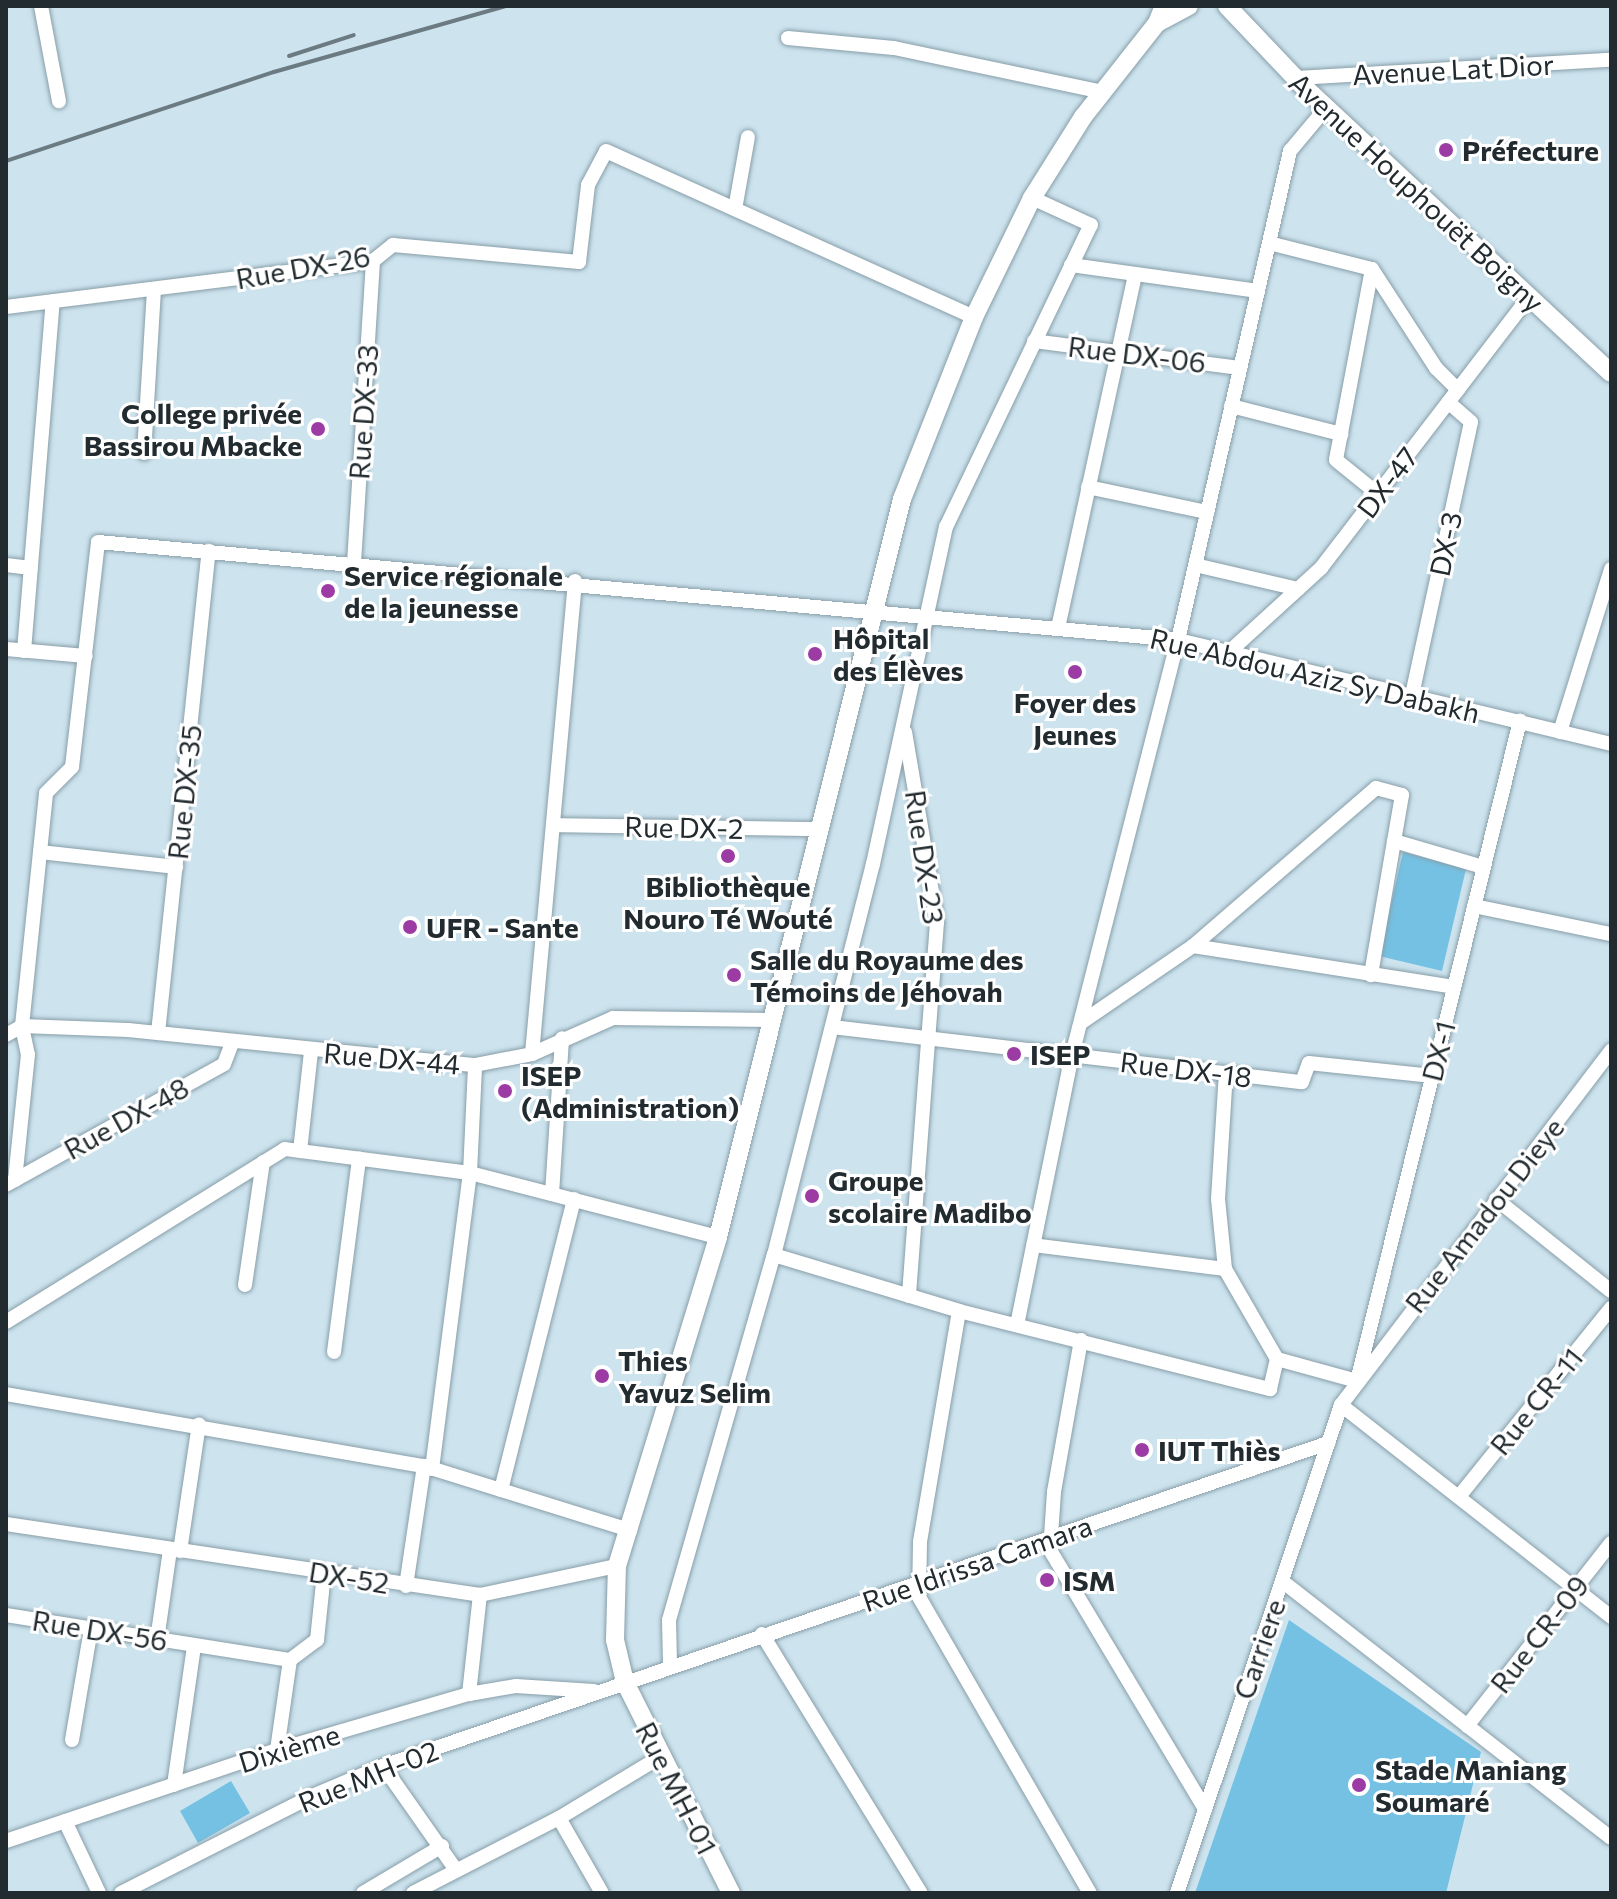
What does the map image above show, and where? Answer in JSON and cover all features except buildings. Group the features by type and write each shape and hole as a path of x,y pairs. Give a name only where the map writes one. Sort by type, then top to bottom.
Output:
{"main road":[{"path":"625,1682 615,1640 617,1566 718,1237 816,829 902,499 974,317 1032,198 1160,14 1189,6"},
{"name":"Avenue Houphouët Boigny","path":"1227,6 1326,108 1611,373"},
{"name":"Rue MH-01","path":"625,1682 731,1893"}],"street":[{"path":"41,6 59,101"},
{"path":"788,38 894,48 1103,92"},
{"name":"Avenue Lat Dior","path":"1295,78 1611,60"},
{"path":"1017,1325 1072,1055 1178,640 1290,151 1326,108"},
{"path":"748,137 735,209 974,317"},
{"name":"Rue DX-26","path":"6,307 373,261 393,245 579,262 588,185 606,151 735,209"},
{"path":"670,1664 669,1620 774,1255 832,1027 946,527 1091,225 1032,198"},
{"path":"1269,243 1372,269 1436,368 1458,390"},
{"name":"Rue DX-33","path":"354,563 373,261"},
{"path":"1071,265 1258,291"},
{"path":"1372,269 1336,460 1378,494"},
{"path":"1058,628 1135,274"},
{"path":"144,453 154,289"},
{"name":"DX-47","path":"1229,652 1298,589 1378,494 1528,298"},
{"path":"24,651 53,301"},
{"name":"Rue DX-06","path":"1034,341 1240,368"},
{"name":"DX-3","path":"1412,695 1471,422 1448,402"},
{"path":"1231,406 1341,434"},
{"path":"1088,487 1207,512"},
{"name":"Rue Abdou Aziz Sy Dabakh","path":"86,656 98,542 575,581 1178,640 1611,744"},
{"name":"Rue DX-35","path":"158,1033 209,551"},
{"path":"6,565 31,568"},
{"path":"1195,565 1298,589"},
{"path":"1560,732 1611,569"},
{"path":"532,1054 575,581"},
{"path":"6,649 86,656 72,767 46,793 22,1026 28,1055 11,1182"},
{"name":"DX-1","path":"1357,1381 1520,721"},
{"name":"Rue DX-23","path":"903,724 923,818 937,922 909,1296"},
{"path":"1082,1022 1193,946 1376,788 1402,795 1371,975"},
{"name":"Rue DX-2","path":"553,825 816,829"},
{"path":"1394,841 1483,867"},
{"path":"40,852 176,867"},
{"path":"1474,906 1611,934"},
{"path":"1193,946 1454,987"},
{"name":"Rue DX-44","path":"22,1026 158,1033 311,1051 475,1065 532,1054 562,1038 613,1018 772,1020"},
{"path":"6,1035 22,1026"},
{"name":"Rue DX-18","path":"832,1027 1302,1082 1309,1063 1432,1076"},
{"path":"552,1194 562,1038"},
{"name":"Rue DX-48","path":"11,1182 224,1064 233,1041"},
{"name":"Rue Amadou Dieye","path":"1341,1405 1611,1050"},
{"path":"300,1151 311,1051"},
{"name":"DX-52","path":"6,1524 406,1586 428,1468 470,1173 475,1065"},
{"path":"774,1255 959,1311 1270,1389 1277,1359 1225,1269 1218,1187 1226,1073"},
{"path":"6,1322 285,1149 470,1173 718,1237"},
{"path":"334,1352 359,1159"},
{"path":"245,1285 263,1162"},
{"path":"501,1490 574,1199"},
{"path":"1496,1199 1611,1291"},
{"path":"1033,1245 1225,1269"},
{"name":"Rue CR-11","path":"1461,1494 1611,1308"},
{"path":"959,1311 920,1542 919,1597 1090,1893"},
{"path":"1081,1340 1054,1492 1050,1550 1205,1809"},
{"path":"1277,1359 1357,1381"},
{"path":"6,1394 199,1424 428,1468 630,1530"},
{"path":"1341,1405 1461,1494 1611,1617"},
{"name":"Carriere","path":"1177,1893 1341,1405"},
{"path":"157,1640 199,1424"},
{"name":"Rue Idrissa Camara","path":"625,1682 670,1664 919,1583 1328,1443"},
{"name":"Rue CR-09","path":"1467,1726 1611,1543"},
{"path":"406,1586 480,1595 617,1566"},
{"path":"277,1750 290,1660 317,1640 324,1573"},
{"path":"1282,1581 1611,1838"},
{"path":"469,1694 480,1595"},
{"name":"Rue DX-56","path":"6,1615 290,1660"},
{"path":"72,1740 91,1629"},
{"path":"762,1634 921,1893"},
{"path":"174,1785 194,1646"},
{"name":"Rue MH-02","path":"121,1893 310,1797 383,1766 625,1682"},
{"name":"Dixième","path":"6,1841 277,1750 469,1694 516,1686 599,1691"},
{"path":"413,1893 559,1818 660,1757"},
{"path":"383,1766 456,1870"},
{"path":"559,1818 602,1893"},
{"path":"65,1821 99,1893"},
{"path":"363,1893 442,1846"}],"shaded area":[{"path":"1403,852 1466,869 1442,971 1379,956"},
{"name":"Stade Maniang Soumaré","path":"1289,1620 1481,1752 1446,1893 1195,1893"},
{"path":"231,1781 250,1813 198,1843 180,1811"}],"railway":[{"path":"6,161 274,72 505,6"},
{"path":"289,56 354,35"}],"place":[{"name":"Préfecture","path":"1446,150"},
{"name":"College privée Bassirou Mbacke","path":"318,429"},
{"name":"Service régionale de la jeunesse","path":"328,591"},
{"name":"Hôpital des Élèves","path":"815,654"},
{"name":"Foyer des Jeunes","path":"1075,672"},
{"name":"Bibliothèque Nouro Té Wouté","path":"728,856"},
{"name":"UFR - Sante","path":"410,927"},
{"name":"Salle du Royaume des Témoins de Jéhovah","path":"734,975"},
{"name":"ISEP","path":"1014,1054"},
{"name":"ISEP (Administration)","path":"505,1091"},
{"name":"Groupe scolaire Madibo","path":"812,1196"},
{"name":"Thies Yavuz Selim","path":"602,1376"},
{"name":"IUT Thiès","path":"1142,1450"},
{"name":"ISM","path":"1047,1580"},
{"name":"Stade Maniang Soumaré","path":"1359,1785"}]}
